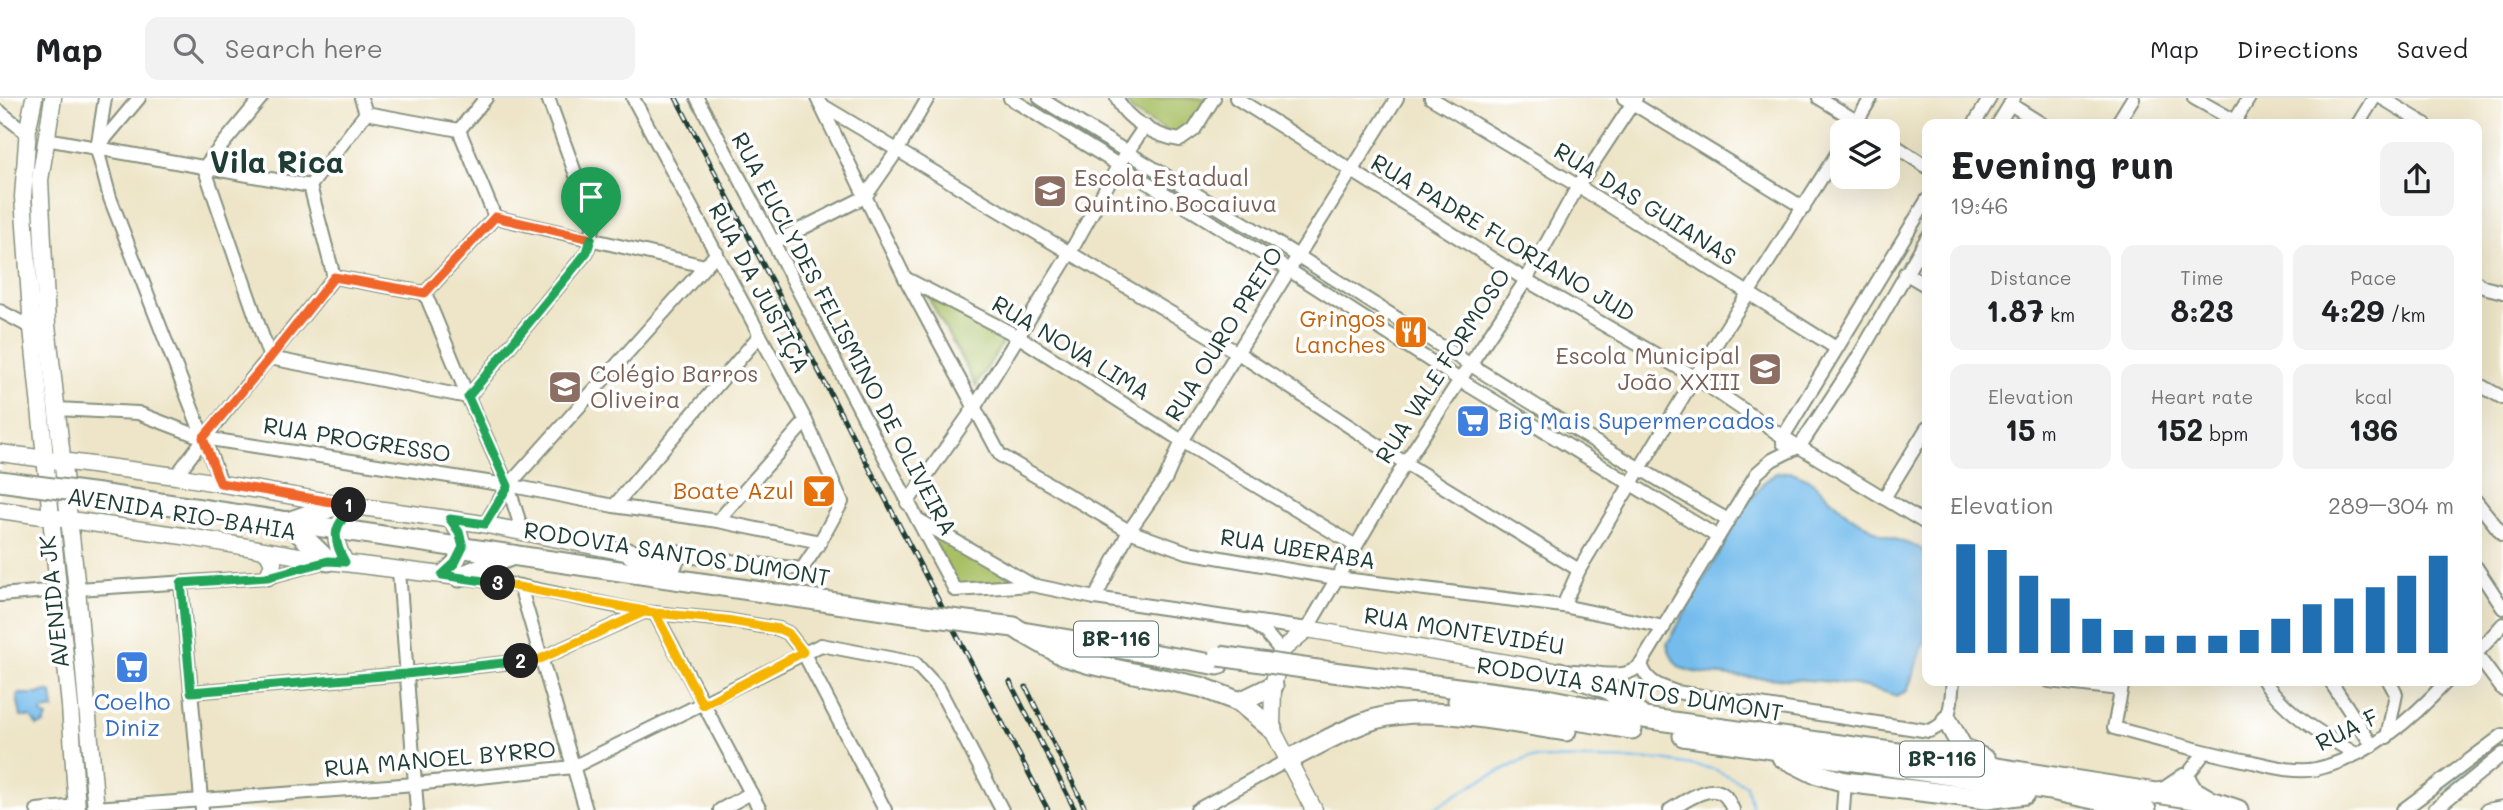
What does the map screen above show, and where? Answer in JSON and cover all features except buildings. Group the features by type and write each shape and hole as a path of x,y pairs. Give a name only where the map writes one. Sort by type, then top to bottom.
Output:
{"highway":[{"name":"RODOVIA SANTOS DUMONT","path":"0,481 904,613 982,622 1018,630 1021,623 1218,660 1648,725 2010,770 2150,802"},
{"path":"288,522 348,505"},
{"path":"288,522 337,562"},
{"path":"630,553 674,578 676,555"},
{"path":"450,576 514,555"},
{"path":"1018,630 1064,656 1201,687 1240,702 1272,729"},
{"path":"1552,700 1562,697 1567,689 1567,679 1560,672"},
{"path":"1560,672 1608,689 1648,725"},
{"name":"RODOVIA SANTOS DUMONT","path":"1316,675 1552,700 1648,725 1762,749 2150,802 2214,802 2238,810"},
{"path":"1240,702 1273,686"},
{"path":"1288,760 1373,719 1405,712 1434,713 1590,735 1648,725"},
{"path":"1947,720 1962,747 2010,770"},
{"path":"1762,749 1814,773 1845,782 1987,799 2051,790"},
{"path":"2150,802 2185,778 2196,793 2214,802"}],"main road":[{"name":"AVENIDA JK","path":"34,98 23,197 32,328 54,461 69,519 78,589 96,809"},
{"name":"AVENIDA JK","path":"53,98 40,180 47,325 55,409 51,516 70,705 77,808"},
{"name":"AVENIDA RIO-BAHIA","path":"0,453 176,476 348,505 485,524 630,553"},
{"path":"337,562 336,529 348,505"},
{"name":"AVENIDA RIO-BAHIA","path":"0,510 337,562 450,576"},
{"path":"450,519 459,532 463,547 450,576"},
{"path":"267,551 273,563 268,577"},
{"name":"RUA VALE FORMOSO","path":"1280,651 1307,629"},
{"name":"RUA MONTEVIDÉU","path":"1307,629 1560,672"},
{"path":"1280,651 1273,686 1272,729 1314,810"}],"street":[{"path":"105,98 97,149 110,198 220,483"},
{"path":"97,149 139,98"},
{"path":"204,167 261,98"},
{"path":"361,98 366,113"},
{"path":"459,130 486,98"},
{"path":"468,397 587,252 591,239 594,225 548,98"},
{"name":"RUA DA JUSTIÇA","path":"633,98 806,421 842,502 820,542"},
{"name":"RUA EUCLYDES FELISMINO DE OLIVEIRA","path":"697,98 775,242 907,503 955,590"},
{"path":"775,242 864,197 897,151 928,98"},
{"path":"1010,98 1289,270 1460,380 1718,537"},
{"path":"1040,98 1297,256 1469,366 1728,520"},
{"path":"1117,98 1126,112 1145,126 1180,140 1194,130 1214,98"},
{"name":"RUA PADRE FLORIANO JUD","path":"1236,98 1526,280 1695,377 1783,437 1922,521"},
{"name":"RUA OURO PRETO","path":"1096,598 1129,531 1166,478 1182,441 1397,98"},
{"name":"RUA DAS GUIANAS","path":"1431,98 1578,186 1836,348"},
{"path":"1819,98 1845,119"},
{"path":"1858,119 1871,98"},
{"path":"1977,119 1990,98"},
{"path":"2120,119 2133,98"},
{"path":"2195,98 2228,119"},
{"path":"2236,119 2249,98"},
{"path":"2360,119 2374,98"},
{"path":"2382,98 2417,119"},
{"path":"1631,100 1804,208"},
{"name":"RUA VALE FORMOSO","path":"1307,629 1405,463 1526,280 1578,186 1631,100"},
{"path":"818,101 897,151 1071,251 1238,353 1405,463 1579,570"},
{"name":"RUA UBERABA","path":"818,101 905,278 1000,455 1129,531 1187,552 1336,578 1563,606 1664,626"},
{"path":"2000,119 2012,101 2035,119"},
{"path":"0,112 28,134"},
{"path":"310,186 366,113"},
{"path":"366,113 459,130"},
{"path":"907,503 974,408 1019,337 1118,166 1145,126"},
{"path":"459,130 495,217"},
{"path":"46,139 310,186"},
{"path":"1900,149 1922,164"},
{"path":"1563,606 1579,570 1695,377 1830,166"},
{"path":"204,167 270,358"},
{"path":"310,186 334,277"},
{"path":"1783,453 1783,437 1922,208"},
{"path":"495,217 705,266"},
{"path":"425,293 495,217"},
{"path":"1922,246 1857,359 1800,446 1783,453 1757,473 1641,664 1644,674 1654,685 1676,692 1929,731 1940,727 1947,720 1952,686"},
{"path":"485,524 508,486 717,253"},
{"path":"1905,273 1922,283"},
{"path":"176,476 203,438 334,277"},
{"path":"334,277 425,293"},
{"name":"RUA NOVA LIMA","path":"905,278 1019,337 1182,441 1356,546"},
{"path":"2482,286 2503,292"},
{"path":"425,293 508,486 522,530"},
{"path":"0,310 32,328"},
{"path":"614,506 760,335"},
{"path":"270,358 468,397"},
{"path":"2482,386 2503,398"},
{"name":"RUA PROGRESSO","path":"55,409 138,413 203,438 508,486 820,542"},
{"path":"718,522 806,421"},
{"path":"1884,498 1922,436"},
{"path":"2482,508 2503,534"},
{"path":"916,518 1032,585"},
{"name":"AVENIDA RIO-BAHIA","path":"630,553 676,555 802,569 820,542"},
{"path":"78,589 268,577 337,562"},
{"path":"399,571 418,810"},
{"name":"AVENIDA RIO-BAHIA","path":"450,576 520,586 649,612 726,620 788,633 803,652 885,810"},
{"path":"2482,576 2503,608"},
{"path":"181,583 202,805"},
{"name":"RUA MONTEVIDÉU","path":"955,590 1032,585 1096,598 1307,629"},
{"path":"520,586 586,810"},
{"path":"0,595 59,590"},
{"path":"191,692 406,674 540,659 649,612 760,810"},
{"path":"1250,621 1266,633 1280,651"},
{"path":"2482,647 2503,624"},
{"path":"803,652 821,645 915,663 939,689 1002,810"},
{"name":"RUA MANOEL BYRRO","path":"96,809 202,805 573,768 703,705 803,652"},
{"path":"2482,662 2502,688"},
{"name":"RUA MONTEVIDÉU","path":"1560,672 1623,675 1634,672 1641,664"},
{"name":"RUA F","path":"2121,686 2113,728 2205,752 2297,770 2317,768 2356,754 2387,737 2442,686"},
{"path":"2267,686 2309,727 2356,754"},
{"path":"2333,686 2372,745"},
{"path":"2387,737 2396,694 2392,686"},
{"path":"2403,810 2503,735"},
{"path":"2185,778 2205,752"},
{"path":"2434,810 2503,754"},
{"path":"1196,810 1288,760"},
{"path":"1843,810 1845,782"},
{"path":"1670,810 1703,792 1714,790 1724,795 1733,810"},
{"path":"720,810 751,793"},
{"path":"37,810 77,808"},
{"path":"2487,810 2502,809"}],"green space":[{"path":"1123,98 1208,98 1188,131 1173,135 1132,111"},
{"path":"927,295 1004,340 976,386"},
{"path":"925,527 1021,583 958,587"}],"water":[{"path":"1792,472 1809,479 1850,516 1881,534 1922,550 1922,650 1907,691 1896,696 1835,682 1701,673 1681,667 1673,659 1667,644 1741,513 1763,483 1776,473"},
{"path":"46,691 52,693 54,709 43,711 41,714 47,717 44,724 37,726 31,717 21,717 17,696"}],"waterway":[{"path":"2414,810 2503,745"},
{"path":"1431,810 1477,782 1528,758 1662,760 1714,769 1746,785 1753,810"}],"railway":[{"path":"676,98 1048,810"},
{"path":"1010,682 1075,810"},
{"path":"1026,687 1086,810"}],"place":[{"name":"Escola Estadual Quintino Bocaiuva","path":"1050,191"},
{"name":"Gringos Lanches","path":"1411,332"},
{"name":"Escola Municipal João XXIII","path":"1765,369"},
{"name":"Colégio Barros Oliveira","path":"565,387"},
{"name":"Big Mais Supermercados","path":"1473,421"},
{"name":"Boate Azul","path":"819,491"},
{"name":"Coelho Diniz","path":"132,667"}],"district":[{"name":"Vila Rica","path":"277,163"}],"route":[{"path":"591,239 495,217 425,293 334,277 203,438 220,483 356,506 343,516 336,529 335,544 345,562 328,561 268,577 181,583 191,692 406,674 540,659 644,612 655,613 726,620 779,629 788,633 803,652 703,705 655,613 520,586 442,575 455,563 463,547 459,532 450,519 485,524 508,486 468,397 587,252 591,239"}]}
